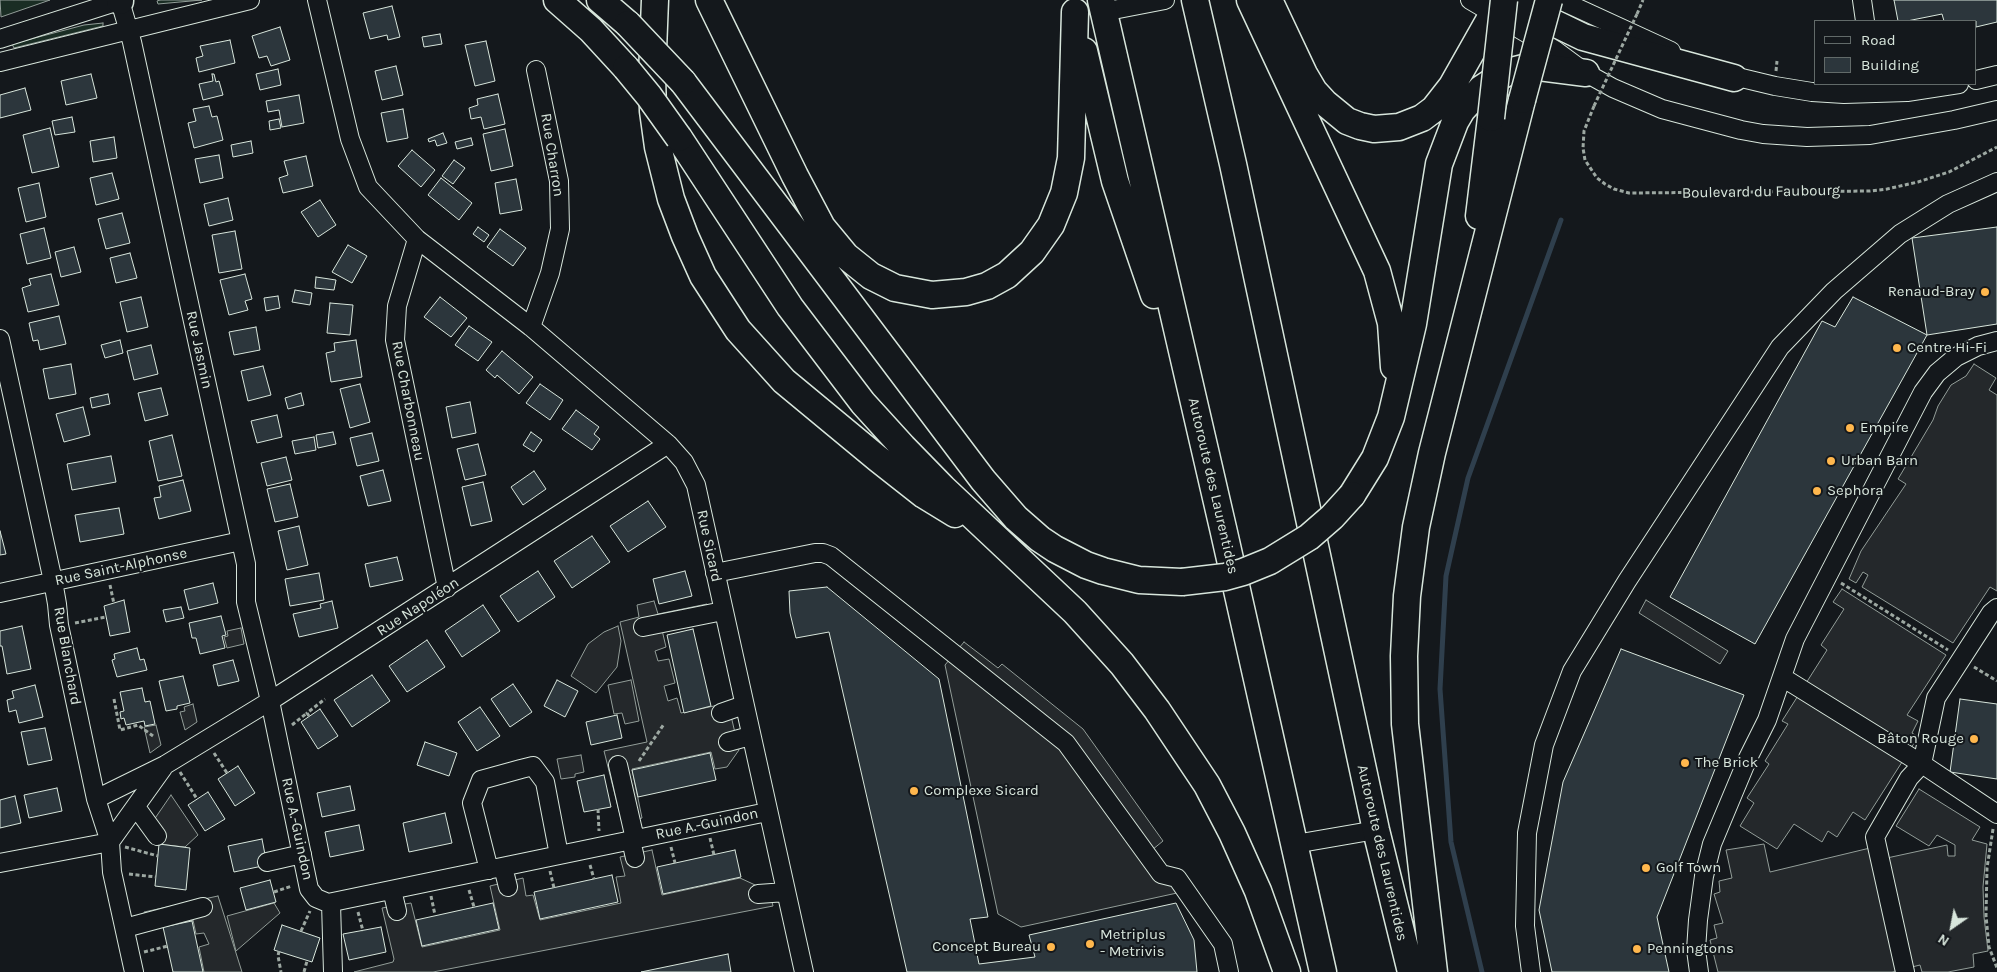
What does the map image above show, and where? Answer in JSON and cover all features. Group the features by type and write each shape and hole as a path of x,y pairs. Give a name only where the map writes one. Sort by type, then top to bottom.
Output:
{"highway":[{"path":"558,0 590,30 626,68 649,96 679,138 790,307 845,382 882,425 924,469 1075,612 1117,658 1157,710 1211,793 1245,859 1270,920 1287,972"},
{"path":"600,0 643,38 683,82 979,475 1016,518 1040,539 1086,565 1139,580 1182,582 1212,579 1234,574 1281,555 1320,528 1352,495 1380,448 1391,417 1413,324 1439,164 1449,134 1462,110 1481,89 1494,79 1518,68 1531,66 1586,73"},
{"name":"Autoroute des Laurentides","path":"1195,0 1233,164 1376,830 1411,972"},
{"path":"1250,0 1377,271 1391,323 1396,390"},
{"path":"1268,0 1304,74 1325,103 1347,121 1374,129 1399,127 1422,118 1434,109 1452,86 1498,7 1504,3 1512,3 1583,37 1734,78"},
{"path":"1434,972 1407,742 1404,680 1405,624 1416,527 1434,444 1549,0"},
{"path":"652,3 653,111 662,163 672,199 694,258 726,312 738,330 766,363 827,418 924,495 1010,550"},
{"path":"716,6 812,210 834,243 859,268 884,283 906,292 944,296 987,286 1015,269 1038,245 1056,214 1067,182 1072,147 1073,6"},
{"path":"1073,6 1115,181 1199,426"},
{"name":"Autoroute des Laurentides","path":"1102,6 1323,972"},
{"path":"1470,304 1490,118 1498,7"}],"street":[{"path":"0,39 121,0"},
{"name":"Rue Jasmin","path":"121,0 246,564 246,602 270,701"},
{"path":"0,62 250,0"},
{"path":"317,0 350,139 368,187 417,239"},
{"path":"1102,6 1166,0"},
{"path":"1470,0 1498,7 1586,73 1635,98 1670,112 1741,130 1777,135 1826,137 1870,134 1946,122 1997,110"},
{"path":"1560,0 1681,56 1734,78 1812,92 1874,89 1926,90 1954,85"},
{"path":"1862,0 1864,20"},
{"name":"Rue Charron","path":"531,327 550,273 560,229 559,181 536,70"},
{"path":"1977,80 1997,75"},
{"path":"1531,972 1525,926 1527,833 1544,745 1572,671 1627,581 1780,347 1834,292 1900,234 1948,204 1997,182"},
{"name":"Rue Sicard","path":"417,239 531,327 668,444 684,462 696,485 750,736 804,972"},
{"name":"Rue Charbonneau","path":"417,239 397,306 395,340 447,588"},
{"name":"Rue Blanchard","path":"0,339 58,604 58,626 96,799 110,842 112,872 133,964"},
{"path":"1699,972 1696,950 1698,920 1704,876 1712,844 1748,758 1767,720 1795,639 1923,392 1937,373 1956,357 1978,346 1997,341"},
{"name":"Rue Napoléon","path":"96,799 169,763 270,701 668,444"},
{"name":"Rue Saint-Alphonse","path":"0,593 241,541"},
{"path":"715,573 815,553 823,553 830,556 1066,743 1161,874 1177,878 1182,885 1223,944 1229,972"},
{"path":"1905,972 1875,837 1909,778 1922,764 1936,698 1991,613 1997,608"},
{"path":"643,627 724,611"},
{"path":"1782,677 1922,764 1996,819"},
{"name":"Rue A.-Guindon","path":"270,701 309,890 323,900 392,890 767,812"},
{"path":"721,713 744,706"},
{"path":"728,742 750,736"},
{"name":"Rue Napoléon","path":"110,842 169,763"},
{"path":"618,765 636,858"},
{"path":"508,887 496,868 472,803 481,780 533,766 545,782 559,855"},
{"path":"136,807 157,836"},
{"path":"1295,844 1376,830"},
{"path":"0,863 110,842"},
{"path":"266,862 302,854"},
{"path":"392,890 397,911"},
{"path":"758,894 786,892"},
{"path":"323,900 333,972"},
{"path":"125,928 203,907"}],"path":[{"name":"Boulevard du Faubourg","path":"1643,0 1584,131 1583,148 1585,160 1590,170 1605,184 1614,189 1630,193 1870,191 1918,182 1949,172 1997,147"},
{"path":"1828,575 1997,681"},
{"path":"58,626 106,617"},
{"path":"114,699 120,730 138,725 153,736"},
{"path":"309,716 307,713 325,699"},
{"path":"639,761 664,724"},
{"path":"206,740 227,773"},
{"path":"169,763 197,799"},
{"path":"598,809 599,847"},
{"path":"1996,819 1988,856 1986,892 1989,947 1997,968"},
{"path":"110,842 158,856"},
{"path":"112,872 156,877"},
{"path":"301,931 323,900"},
{"path":"133,964 168,946"},
{"path":"279,951 280,972"},
{"path":"304,972 308,961"}],"green space":[{"path":"0,0 50,0 1,17"},
{"path":"202,0 158,4 157,1"},
{"path":"103,23 103,26 14,48 12,44 84,25"}],"shaded area":[{"path":"1974,364 1996,378 1989,390 1997,395 1997,591 1990,587 1953,643 1862,587 1868,575 1863,572 1856,583 1849,579 1861,551 1906,484 1898,479 1933,420 1938,406 1951,385 1966,376"},
{"path":"1842,589 1946,655 1907,715 1918,721 1912,733 1918,737 1865,820 1853,812 1837,837 1828,831 1822,842 1794,824 1777,849 1740,826 1754,803 1747,798 1769,764 1765,761 1788,724 1782,721 1827,650 1821,645 1844,609 1833,602"},
{"path":"1646,600 1728,651 1720,664 1639,613"},
{"path":"654,601 658,614 707,604 710,619 662,630 666,647 655,651 658,661 669,659 675,683 664,686 668,701 677,698 681,713 728,703 739,750 727,767 715,769 711,752 632,769 642,818 622,823 604,751 647,742 620,622 639,617 637,605"},
{"path":"618,626 621,641 617,667 596,693 571,676 588,644 604,632"},
{"path":"241,628 244,644 227,648 224,637 228,636 227,631"},
{"path":"964,642 998,668 1002,664 1083,729 1163,841 1152,850 1170,872 1177,893 1021,927 998,914 945,665"},
{"path":"631,680 639,721 625,724 622,713 614,714 608,685"},
{"path":"193,704 197,722 185,730 180,712 185,711 184,707"},
{"path":"156,725 161,745 150,753 144,727"},
{"path":"581,755 584,772 575,774 575,777 561,779 557,759"},
{"path":"1919,789 1980,827 1972,840 1987,844 1983,887 1988,951 1973,954 1974,967 1948,972 1922,972 1920,965 1892,972 1718,972 1710,940 1717,938 1714,925 1723,923 1714,894 1720,892 1719,881 1732,878 1726,850 1764,844 1770,872 1870,848 1873,861 1947,845 1948,856 1955,856 1955,845 1937,835 1929,846 1896,826"},
{"path":"171,795 198,835 185,847 157,844 147,830"},
{"path":"652,850 662,895 740,878 766,890 769,889 773,906 433,972 354,972 393,962 394,959 382,908 411,903 422,947 500,930 490,886 523,878 526,896 533,895 540,920 621,903 616,877 625,876 620,857"},
{"path":"218,896 242,972 204,972 199,947 209,944 204,933 196,934 193,920 147,930 144,912"},
{"path":"274,903 280,913 236,951 227,916"}],"building":[{"path":"1894,0 1997,0 1997,22 1977,27 1977,20 1944,20 1942,14 1912,20 1898,20"},
{"path":"392,6 400,37 388,40 387,35 370,39 363,13"},
{"path":"280,27 290,60 271,66 267,56 259,58 252,36"},
{"path":"440,34 442,44 424,47 422,37"},
{"path":"230,40 235,63 199,72 196,58 203,56 200,46"},
{"path":"486,41 495,81 475,86 465,45"},
{"path":"396,66 403,95 382,100 375,71"},
{"path":"278,69 281,85 260,90 256,74"},
{"path":"91,74 97,98 66,105 61,81"},
{"path":"212,74 214,74 216,82 219,81 223,95 203,100 199,84 213,81"},
{"path":"25,88 31,110 0,118 0,95"},
{"path":"498,94 505,124 484,129 481,117 471,119 469,108 478,105 477,99"},
{"path":"299,95 304,123 282,127 279,110 268,112 266,101"},
{"path":"209,106 212,117 217,116 223,140 194,148 188,123 196,121 193,109"},
{"path":"403,109 408,138 387,142 381,113"},
{"path":"72,117 75,132 55,135 52,121"},
{"path":"279,119 281,128 270,130 269,121"},
{"path":"50,128 59,167 32,173 23,135"},
{"path":"505,129 513,166 491,171 483,134"},
{"path":"443,133 447,143 437,146 435,140 429,142 428,139"},
{"path":"114,137 117,158 93,162 90,141"},
{"path":"471,138 473,145 457,149 455,142"},
{"path":"251,141 253,153 233,157 231,145"},
{"path":"412,150 435,170 421,187 398,166"},
{"path":"219,155 223,178 200,183 195,159"},
{"path":"306,156 313,186 283,193 279,178 288,175 284,161"},
{"path":"454,160 465,168 453,184 442,176"},
{"path":"112,173 119,199 96,205 90,178"},
{"path":"441,178 472,203 459,220 428,195"},
{"path":"516,179 522,210 500,214 495,183"},
{"path":"39,183 46,217 26,222 18,188"},
{"path":"228,198 233,220 209,226 204,204"},
{"path":"320,200 336,225 318,237 301,212"},
{"path":"122,213 130,243 106,249 98,219"},
{"path":"478,227 489,235 484,242 473,234"},
{"path":"1997,227 1997,324 1927,335 1912,238"},
{"path":"44,228 51,258 27,264 20,234"},
{"path":"500,229 526,248 513,266 487,247"},
{"path":"235,231 242,269 219,273 212,235"},
{"path":"348,245 367,256 352,283 332,272"},
{"path":"74,247 81,272 61,277 55,252"},
{"path":"130,253 137,278 116,283 110,258"},
{"path":"51,274 59,305 28,312 22,288 31,285 29,279"},
{"path":"245,274 252,299 245,301 248,310 229,315 220,280"},
{"path":"316,277 336,280 334,290 315,288"},
{"path":"295,290 312,293 310,305 292,302"},
{"path":"278,296 280,308 266,311 264,298"},
{"path":"141,297 148,327 127,332 120,302"},
{"path":"440,297 467,318 451,337 424,317"},
{"path":"1853,297 1927,335 1755,644 1670,597 1822,321 1835,327"},
{"path":"330,303 353,305 350,335 327,333"},
{"path":"59,316 66,344 40,350 38,340 33,341 29,323"},
{"path":"469,326 492,342 478,361 455,345"},
{"path":"256,327 260,350 234,355 229,332"},
{"path":"120,340 123,353 105,358 101,345"},
{"path":"356,340 362,377 331,382 326,353 335,351 334,343"},
{"path":"151,345 158,374 134,380 127,351"},
{"path":"502,351 533,377 519,394 497,375 495,378 486,370"},
{"path":"71,364 76,394 49,399 43,369"},
{"path":"263,366 271,395 248,401 241,371"},
{"path":"360,384 370,422 350,428 340,389"},
{"path":"540,384 563,400 550,420 526,403"},
{"path":"161,388 168,415 145,421 138,393"},
{"path":"301,393 304,405 288,409 285,398"},
{"path":"108,394 110,404 92,408 90,398"},
{"path":"470,402 476,433 452,438 446,407"},
{"path":"83,407 90,435 64,442 56,414"},
{"path":"576,410 599,427 594,434 600,439 592,450 562,429"},
{"path":"277,415 282,437 257,443 251,421"},
{"path":"333,432 336,444 318,448 316,435"},
{"path":"531,432 542,440 534,452 523,445"},
{"path":"372,433 379,461 357,466 350,438"},
{"path":"172,435 182,476 158,481 149,441"},
{"path":"314,437 316,450 295,454 292,441"},
{"path":"478,444 486,475 465,480 457,449"},
{"path":"111,456 116,482 72,490 67,464"},
{"path":"286,457 292,480 267,486 261,463"},
{"path":"383,470 391,501 368,506 360,476"},
{"path":"534,471 546,489 523,505 511,487"},
{"path":"183,480 191,511 159,519 154,498 161,497 159,486"},
{"path":"483,482 492,521 471,526 462,487"},
{"path":"290,484 298,517 275,522 267,489"},
{"path":"648,501 666,527 628,552 610,526"},
{"path":"119,508 124,534 80,542 75,515"},
{"path":"299,526 308,565 287,570 278,531"},
{"path":"0,531 6,554 0,555"},
{"path":"592,536 610,562 572,588 554,561"},
{"path":"397,557 403,580 370,587 365,564"},
{"path":"538,571 555,597 518,622 500,596"},
{"path":"685,571 692,596 659,604 653,579"},
{"path":"319,573 324,600 290,606 285,579"},
{"path":"213,583 218,603 189,610 184,590"},
{"name":"Complexe Sicard","path":"827,587 939,679 988,917 970,919 979,964 1035,957 1029,935 1176,903 1194,940 1197,972 907,972 829,632 796,638 790,613 789,591"},
{"path":"124,600 130,632 110,636 104,606"},
{"path":"332,601 338,628 299,637 293,614 321,608 320,604"},
{"path":"483,605 500,631 462,657 445,631"},
{"path":"181,607 184,618 166,622 163,610"},
{"path":"221,616 226,635 222,636 225,648 200,654 196,638 192,638 189,623"},
{"path":"22,626 31,669 7,674 2,646 0,646 0,631"},
{"path":"693,629 711,706 684,713 667,635"},
{"path":"427,640 445,667 407,692 389,666"},
{"path":"137,648 140,660 144,659 147,670 117,677 112,660 115,659 114,654"},
{"path":"1621,649 1744,695 1657,917 1669,972 1552,972 1539,910 1563,782"},
{"path":"233,660 239,681 218,686 213,665"},
{"path":"372,675 390,701 352,727 334,700"},
{"path":"183,676 190,703 177,706 177,709 166,711 159,681"},
{"path":"557,680 578,691 565,717 544,706"},
{"path":"513,684 532,712 510,727 491,699"},
{"path":"35,685 43,717 19,723 16,710 9,712 7,700 14,698 12,691"},
{"path":"142,688 145,702 150,701 155,724 145,726 144,721 126,725 124,718 121,719 120,712 124,711 120,692"},
{"path":"1960,699 1997,704 1997,779 1950,772"},
{"path":"480,707 500,736 477,751 458,722"},
{"path":"320,709 338,736 318,749 301,722"},
{"path":"617,715 622,738 591,745 586,722"},
{"path":"45,728 52,760 28,765 21,732"},
{"path":"425,742 457,753 449,776 417,765"},
{"path":"710,753 716,780 638,797 632,770"},
{"path":"238,766 255,793 235,806 218,779"},
{"path":"604,775 611,807 584,812 577,781"},
{"path":"350,786 355,810 322,817 317,793"},
{"path":"57,788 62,811 29,818 24,795"},
{"path":"208,792 225,819 205,831 188,805"},
{"path":"15,796 21,823 0,828 0,800"},
{"path":"445,813 452,843 409,852 403,823"},
{"path":"359,825 364,850 330,857 325,832"},
{"path":"262,839 267,865 234,872 228,846"},
{"path":"159,844 190,848 186,890 155,886"},
{"path":"735,850 741,877 663,894 657,867"},
{"path":"612,875 618,902 540,919 534,892"},
{"path":"270,880 276,902 246,910 240,888"},
{"path":"493,903 499,929 422,946 416,920"},
{"path":"192,921 203,972 173,972 163,927"},
{"path":"282,925 320,938 312,962 274,950"},
{"path":"381,927 386,952 349,960 343,934"},
{"path":"728,954 731,972 641,972"}],"waterway":[{"path":"1482,972 1451,842 1440,689 1446,576 1468,478 1561,220"}],"place":[{"name":"Renaud-Bray","path":"1985,292"},
{"name":"Centre Hi-Fi","path":"1897,348"},
{"name":"Empire","path":"1850,428"},
{"name":"Urban Barn","path":"1831,461"},
{"name":"Sephora","path":"1817,491"},
{"name":"Bâton Rouge","path":"1974,739"},
{"name":"The Brick","path":"1685,763"},
{"name":"Complexe Sicard","path":"914,791"},
{"name":"Golf Town","path":"1646,868"},
{"name":"Metriplus - Metrivis","path":"1090,944"},
{"name":"Concept Bureau","path":"1051,947"},
{"name":"Penningtons","path":"1637,949"}]}
